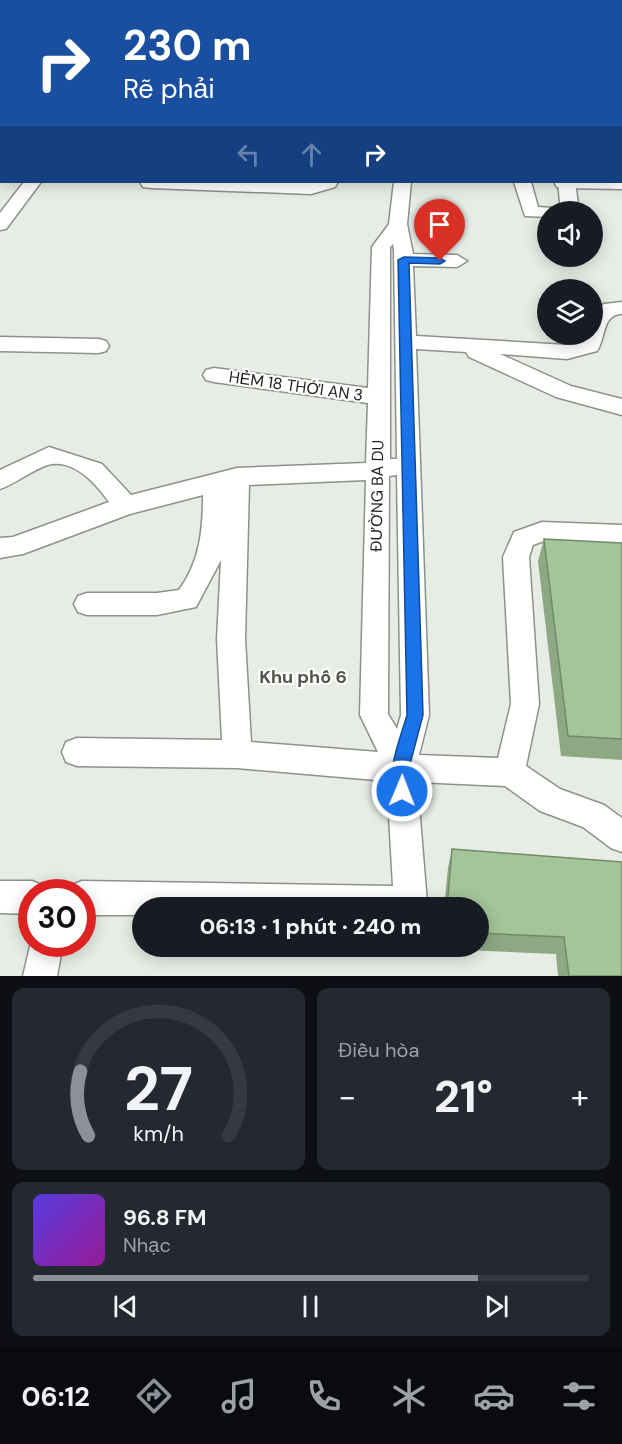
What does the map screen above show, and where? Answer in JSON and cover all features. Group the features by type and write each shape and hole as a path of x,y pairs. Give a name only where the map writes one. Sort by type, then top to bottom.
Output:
{"main road":[{"path":"257,183 311,187 324,183"}],"street":[{"path":"0,225 31,183"},
{"name":"ĐƯỜNG BA DU","path":"96,898 410,903 401,768 415,715 404,260 398,224 402,183"},
{"path":"523,183 531,212 537,212"},
{"path":"566,183 569,201"},
{"name":"ĐƯỜNG BA DU","path":"398,224 381,247 374,716 401,768"},
{"path":"404,260 458,261"},
{"path":"406,342 567,352 590,346 598,318 611,308 622,308"},
{"path":"0,344 99,346"},
{"path":"462,347 564,392 622,407"},
{"name":"HẺM 18 THỚI AN 3","path":"214,375 379,397"},
{"path":"0,480 49,455 89,464 106,477 125,506"},
{"path":"0,548 14,547 125,506 226,480 378,470 408,465"},
{"path":"87,604 157,604 187,599 203,578 216,532 226,480"},
{"path":"226,480 237,754"},
{"path":"510,772 525,704 516,557 524,539 542,531 622,535"},
{"path":"77,752 237,754 401,768 510,772 551,801 593,814 622,837"},
{"path":"0,897 18,898"},
{"path":"40,976 44,957"}],"building":[{"path":"544,539 622,543 622,739 568,736"},
{"path":"452,849 622,862 622,976 569,976 564,937 489,934 489,897 448,897"}],"district":[{"name":"Khu phố 6","path":"303,677"}],"route":[{"path":"402,791 401,768 415,715 404,260 440,261"}]}
